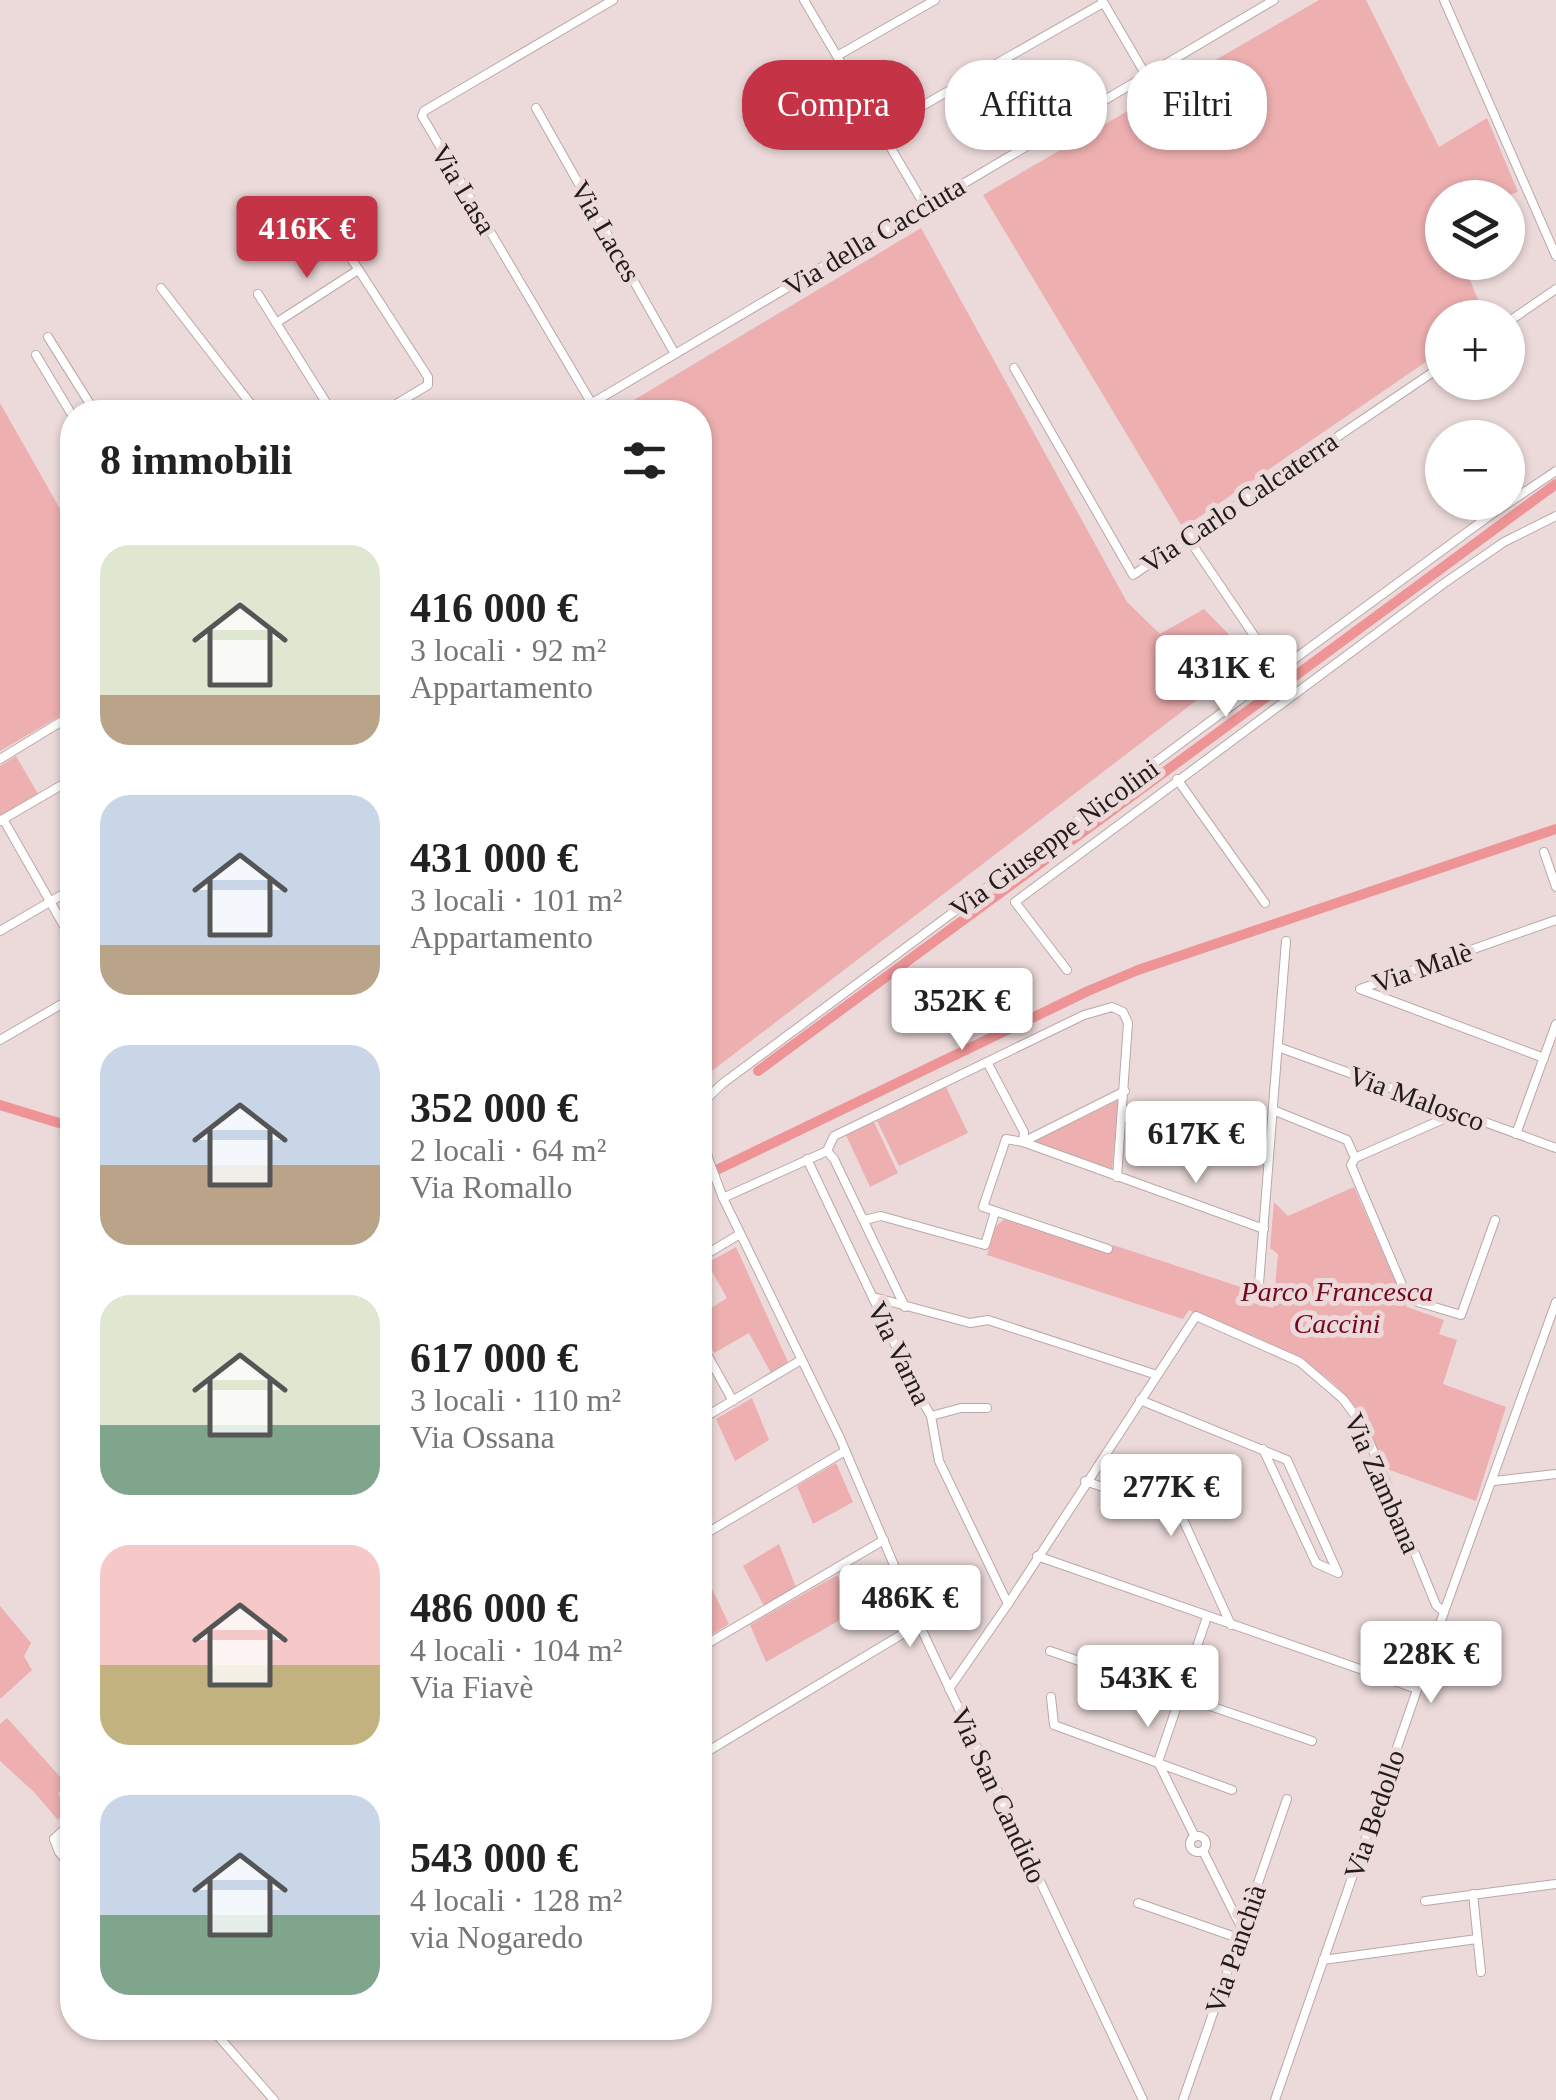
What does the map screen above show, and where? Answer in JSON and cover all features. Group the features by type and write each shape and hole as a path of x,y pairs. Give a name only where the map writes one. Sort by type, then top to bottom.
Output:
{"street":[{"name":"Via Lasa","path":"590,400 422,116 424,111 613,0"},
{"path":"804,0 839,60"},
{"path":"837,56 935,0"},
{"name":"Via della Cacciuta","path":"1174,60 1274,0"},
{"path":"1444,0 1556,256"},
{"path":"925,104 1102,1 1136,60"},
{"name":"Via della Cacciuta","path":"599,400 1127,88"},
{"name":"Via Laces","path":"536,108 675,354"},
{"path":"892,150 925,206"},
{"path":"340,241 428,378 428,384 402,400"},
{"path":"276,323 358,270"},
{"path":"162,288 248,400"},
{"path":"1525,310 1556,289"},
{"path":"258,294 324,400"},
{"path":"48,337 87,400"},
{"path":"36,355 63,400"},
{"name":"Via Carlo Calcaterra","path":"1014,368 1132,574 1425,378"},
{"name":"Via Giuseppe Nicolini","path":"712,1093 1278,671 1489,516 1556,472"},
{"path":"1067,970 1016,902 1474,562 1556,516"},
{"path":"1188,538 1278,671"},
{"path":"0,758 60,722"},
{"path":"1177,779 1265,903"},
{"path":"60,786 2,820 60,919"},
{"path":"1544,852 1556,887"},
{"path":"0,932 60,896"},
{"name":"Via Malè","path":"1544,1058 1360,989 1556,920"},
{"path":"1258,1296 1286,941"},
{"path":"0,1040 60,1005"},
{"path":"723,1198 827,1151 834,1136 1104,1008 1120,1010 1128,1023 1117,1178"},
{"path":"1516,1134 1556,1024"},
{"name":"Via Malosco","path":"1278,1048 1556,1148"},
{"path":"987,1062 1024,1132 1022,1142"},
{"path":"1022,1142 1125,1090"},
{"path":"1273,1110 1347,1140 1355,1158"},
{"path":"1457,1113 1355,1158 1351,1165 1408,1299 1462,1315 1494,1220"},
{"path":"1123,1117 1268,1161"},
{"path":"1108,1249 984,1207 1006,1140 1022,1142 1264,1229"},
{"path":"827,1151 834,1158 905,1307"},
{"name":"Via Varna","path":"808,1158 931,1416 940,1462 1008,1604"},
{"name":"Via San Candido","path":"712,1167 723,1198 845,1451 919,1624 1143,2100"},
{"path":"864,1220 881,1216 986,1246 995,1212"},
{"path":"712,1251 740,1234"},
{"path":"873,1297 970,1323 988,1320 1157,1375 949,1688"},
{"name":"Via Bedollo","path":"1275,2100 1556,1302"},
{"name":"Via Zambana","path":"1157,1375 1196,1316 1300,1362 1344,1398 1363,1426 1436,1605 1444,1612"},
{"path":"1545,1336 1556,1334"},
{"path":"712,1413 801,1360"},
{"path":"712,1363 733,1400"},
{"path":"1140,1400 1263,1448 1286,1460 1338,1573 1316,1563 1263,1448"},
{"path":"931,1416 961,1408 987,1408"},
{"path":"712,1530 845,1451"},
{"path":"1494,1481 1556,1474"},
{"path":"1086,1481 1180,1513 1231,1625"},
{"path":"712,1641 884,1540"},
{"path":"1037,1556 1417,1689"},
{"path":"1207,1617 1158,1762 1195,1837 1205,1840 1202,1851 1240,1933"},
{"path":"712,1749 919,1624"},
{"path":"1050,1650 1312,1741"},
{"path":"1051,1697 1054,1726 1232,1790"},
{"name":"Via Panchià","path":"1183,2100 1287,1799"},
{"path":"54,1839 60,1833"},
{"path":"54,1839 60,1841"},
{"path":"54,1839 59,1852"},
{"path":"1425,1900 1556,1884"},
{"path":"1473,1894 1481,1972"},
{"path":"1138,1903 1240,1933"},
{"path":"1323,1960 1478,1939"},
{"path":"222,2040 274,2100"}],"green space":[{"path":"1319,0 1366,0 1439,147 1487,118 1513,180 1425,180 1425,280 1470,280 1478,300 1425,300 1425,363 1183,528 983,195 1061,150 1107,150 1107,123 1127,111 1127,150 1267,150 1267,60 1216,60"},
{"path":"921,228 1127,602 1160,634 1204,609 1252,658 712,1071 712,400 634,400"},
{"path":"0,403 60,509 60,716 0,751"},
{"path":"16,756 38,794 0,816 0,766"},
{"path":"946,1087 968,1133 899,1166 877,1121"},
{"path":"1119,1100 1112,1169 1033,1142"},
{"path":"874,1122 898,1173 870,1187 846,1135"},
{"name":"Parco Francesca Caccini","path":"1354,1187 1407,1307 1444,1320 1439,1334 1457,1340 1443,1384 1506,1407 1476,1501 1384,1468 1367,1425 1352,1402 1333,1383 1288,1353 1189,1310 1183,1319 987,1255 996,1226 1006,1218 1110,1252 1113,1245 1250,1290 1249,1302 1273,1308 1278,1254 1270,1248 1274,1202 1288,1216"},
{"path":"736,1247 788,1362 771,1373 749,1333 714,1353 712,1349 712,1307 727,1298 712,1272 712,1260"},
{"path":"752,1398 769,1440 735,1461 716,1419"},
{"path":"836,1463 853,1502 813,1524 797,1486"},
{"path":"779,1544 796,1587 764,1606 743,1566"},
{"path":"837,1575 854,1612 766,1662 750,1625"},
{"path":"712,1589 729,1624 712,1635"},
{"path":"0,1606 31,1643 24,1656 32,1670 0,1699"},
{"path":"7,1718 60,1777 58,1820 0,1761 0,1724"}],"waterway":[{"path":"758,1071 1556,484"},
{"path":"712,1172 1138,970 1556,829"},
{"path":"0,1105 60,1123"}]}
